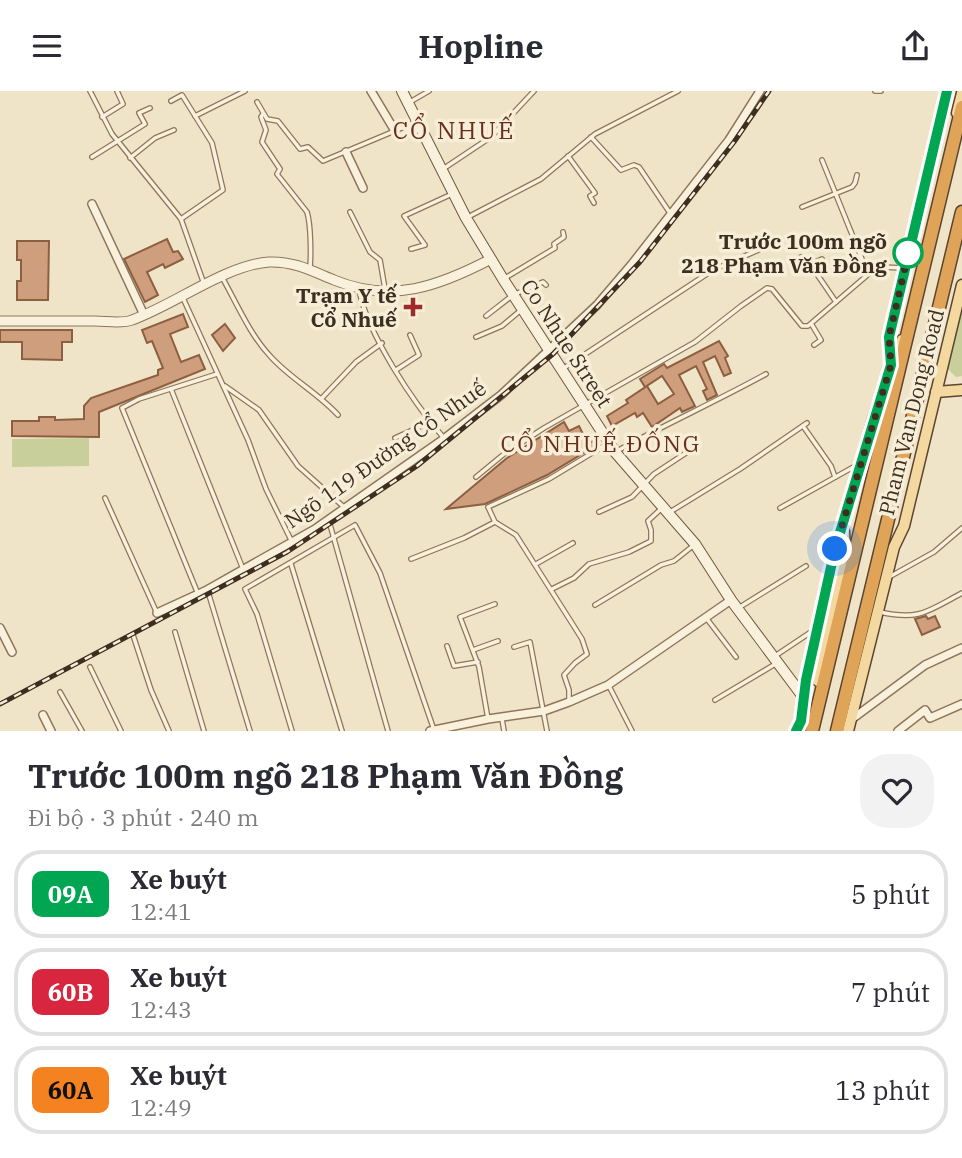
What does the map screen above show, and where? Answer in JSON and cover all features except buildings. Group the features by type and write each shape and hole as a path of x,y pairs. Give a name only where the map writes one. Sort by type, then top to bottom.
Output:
{"highway":[{"path":"803,729 962,107"},
{"path":"837,731 962,212"}],"main road":[{"name":"Co Nhue Street","path":"402,91 466,218 612,447 695,544 731,600 804,698"},
{"name":"Pham Van Dong Road","path":"891,365 889,337 947,91"},
{"name":"Pham Van Dong Road","path":"803,729 804,698 835,549 891,365 903,340 962,93"},
{"name":"Pham Van Dong Road","path":"894,547 892,524 962,219"},
{"name":"Pham Van Dong Road","path":"850,725 894,547 904,526 962,285"},
{"path":"936,392 962,390"},
{"name":"Pham Van Dong Road","path":"803,729 845,550 843,526"}],"street":[{"path":"371,91 395,131"},
{"name":"Ngõ 119 Đường Cổ Nhuế","path":"157,613 310,535 501,395 597,305 632,264 729,141 760,91"},
{"path":"346,152 363,188"},
{"path":"92,204 144,315"},
{"path":"0,321 128,321 222,278 257,264 270,262 310,268 358,288 385,291 431,286 491,259"},
{"path":"432,731 501,716 544,711 608,685 731,600"},
{"path":"0,628 12,652"},
{"path":"850,725 925,665 962,648"},
{"path":"898,731 925,710 930,718 962,704"},
{"path":"43,715 51,731"}],"lane":[{"path":"90,91 102,117 130,158 181,219 205,286"},
{"path":"102,117 123,104 117,91"},
{"path":"195,116 245,91"},
{"path":"408,103 429,91"},
{"path":"442,171 491,138 534,91"},
{"path":"466,218 541,179 591,137 677,91"},
{"path":"875,91 881,91"},
{"path":"171,101 182,95 212,143 223,190 181,219"},
{"path":"257,102 267,119 278,121 300,149 308,147 323,161 416,122"},
{"path":"92,157 145,124 139,113 150,108"},
{"path":"264,114 261,117 266,129 262,142 280,169 277,174 307,212 312,254 310,268"},
{"path":"130,158 155,138 174,130"},
{"path":"591,137 621,170 634,165 639,167 670,213"},
{"path":"568,156 595,193 590,196 594,203"},
{"path":"822,160 868,274"},
{"path":"802,207 853,185 857,175"},
{"path":"411,249 425,245 404,216 453,193"},
{"path":"350,212 370,252 380,260 385,291"},
{"path":"503,279 555,248 554,244 564,237 562,232"},
{"path":"562,369 713,270 772,244"},
{"path":"801,257 805,267 822,259"},
{"path":"810,264 836,302"},
{"path":"477,477 504,454 544,428 695,342 764,290 770,289 802,325 811,325 868,274 883,267 904,268"},
{"path":"222,278 253,333 272,359 323,398 338,415"},
{"path":"486,316 513,295 543,282 546,285"},
{"path":"358,288 366,315 396,370 430,422 445,438"},
{"path":"183,297 224,384 288,547"},
{"path":"476,337 502,326 523,309"},
{"path":"811,325 821,340 814,345"},
{"path":"396,370 419,355 410,335"},
{"path":"323,398 356,362 382,344"},
{"path":"198,594 122,408 129,403 217,374"},
{"path":"569,702 565,675 587,654 582,639 516,535 495,522 488,507 612,447 717,402 766,374"},
{"path":"224,384 259,410 298,466 345,508"},
{"path":"171,389 243,569"},
{"path":"395,437 430,422"},
{"path":"551,589 574,578 589,564 629,552 651,541 648,521 740,469 805,424 835,477"},
{"path":"599,512 632,497 654,474 698,445"},
{"path":"780,507 859,464"},
{"path":"105,498 157,613"},
{"path":"328,520 388,731"},
{"path":"411,559 464,538 495,522"},
{"path":"292,731 257,614 245,589 355,525 380,573 432,731"},
{"path":"886,579 934,552 962,528"},
{"path":"536,564 573,543"},
{"path":"595,605 661,565 674,561 695,544"},
{"path":"290,563 342,731"},
{"path":"738,609 806,566"},
{"path":"878,612 901,616 922,615 962,593"},
{"path":"209,595 250,731"},
{"path":"488,719 478,662 460,617 495,604"},
{"path":"706,617 736,657"},
{"path":"715,700 777,659 817,628"},
{"path":"175,632 204,731"},
{"path":"133,635 151,690 169,731"},
{"path":"473,650 498,641"},
{"path":"514,647 530,642 547,731"},
{"path":"447,646 454,666 478,662"},
{"path":"90,667 121,731"},
{"path":"608,685 632,731"},
{"path":"61,692 82,731"},
{"path":"501,716 504,731"}],"green space":[{"path":"962,302 962,376 956,377 947,368"},
{"path":"89,438 89,466 12,467 12,439"}],"railway":[{"path":"0,704 287,552 417,466 553,354 640,262 734,142 769,91"}],"bus line":[{"name":"09A","path":"796,731 801,721 806,680 835,549 891,365 889,337 947,91"}],"place":[{"name":"Trước 100m ngõ 218 Phạm Văn Đồng","path":"908,253"},
{"name":"Trạm Y tế Cổ Nhuế","path":"413,307"}],"district":[{"name":"CỔ NHUẾ","path":"454,130"},
{"name":"CỔ NHUẾ ĐỐNG","path":"601,443"}],"route":[{"path":"835,549 891,365 889,337 910,246 908,253"}]}
